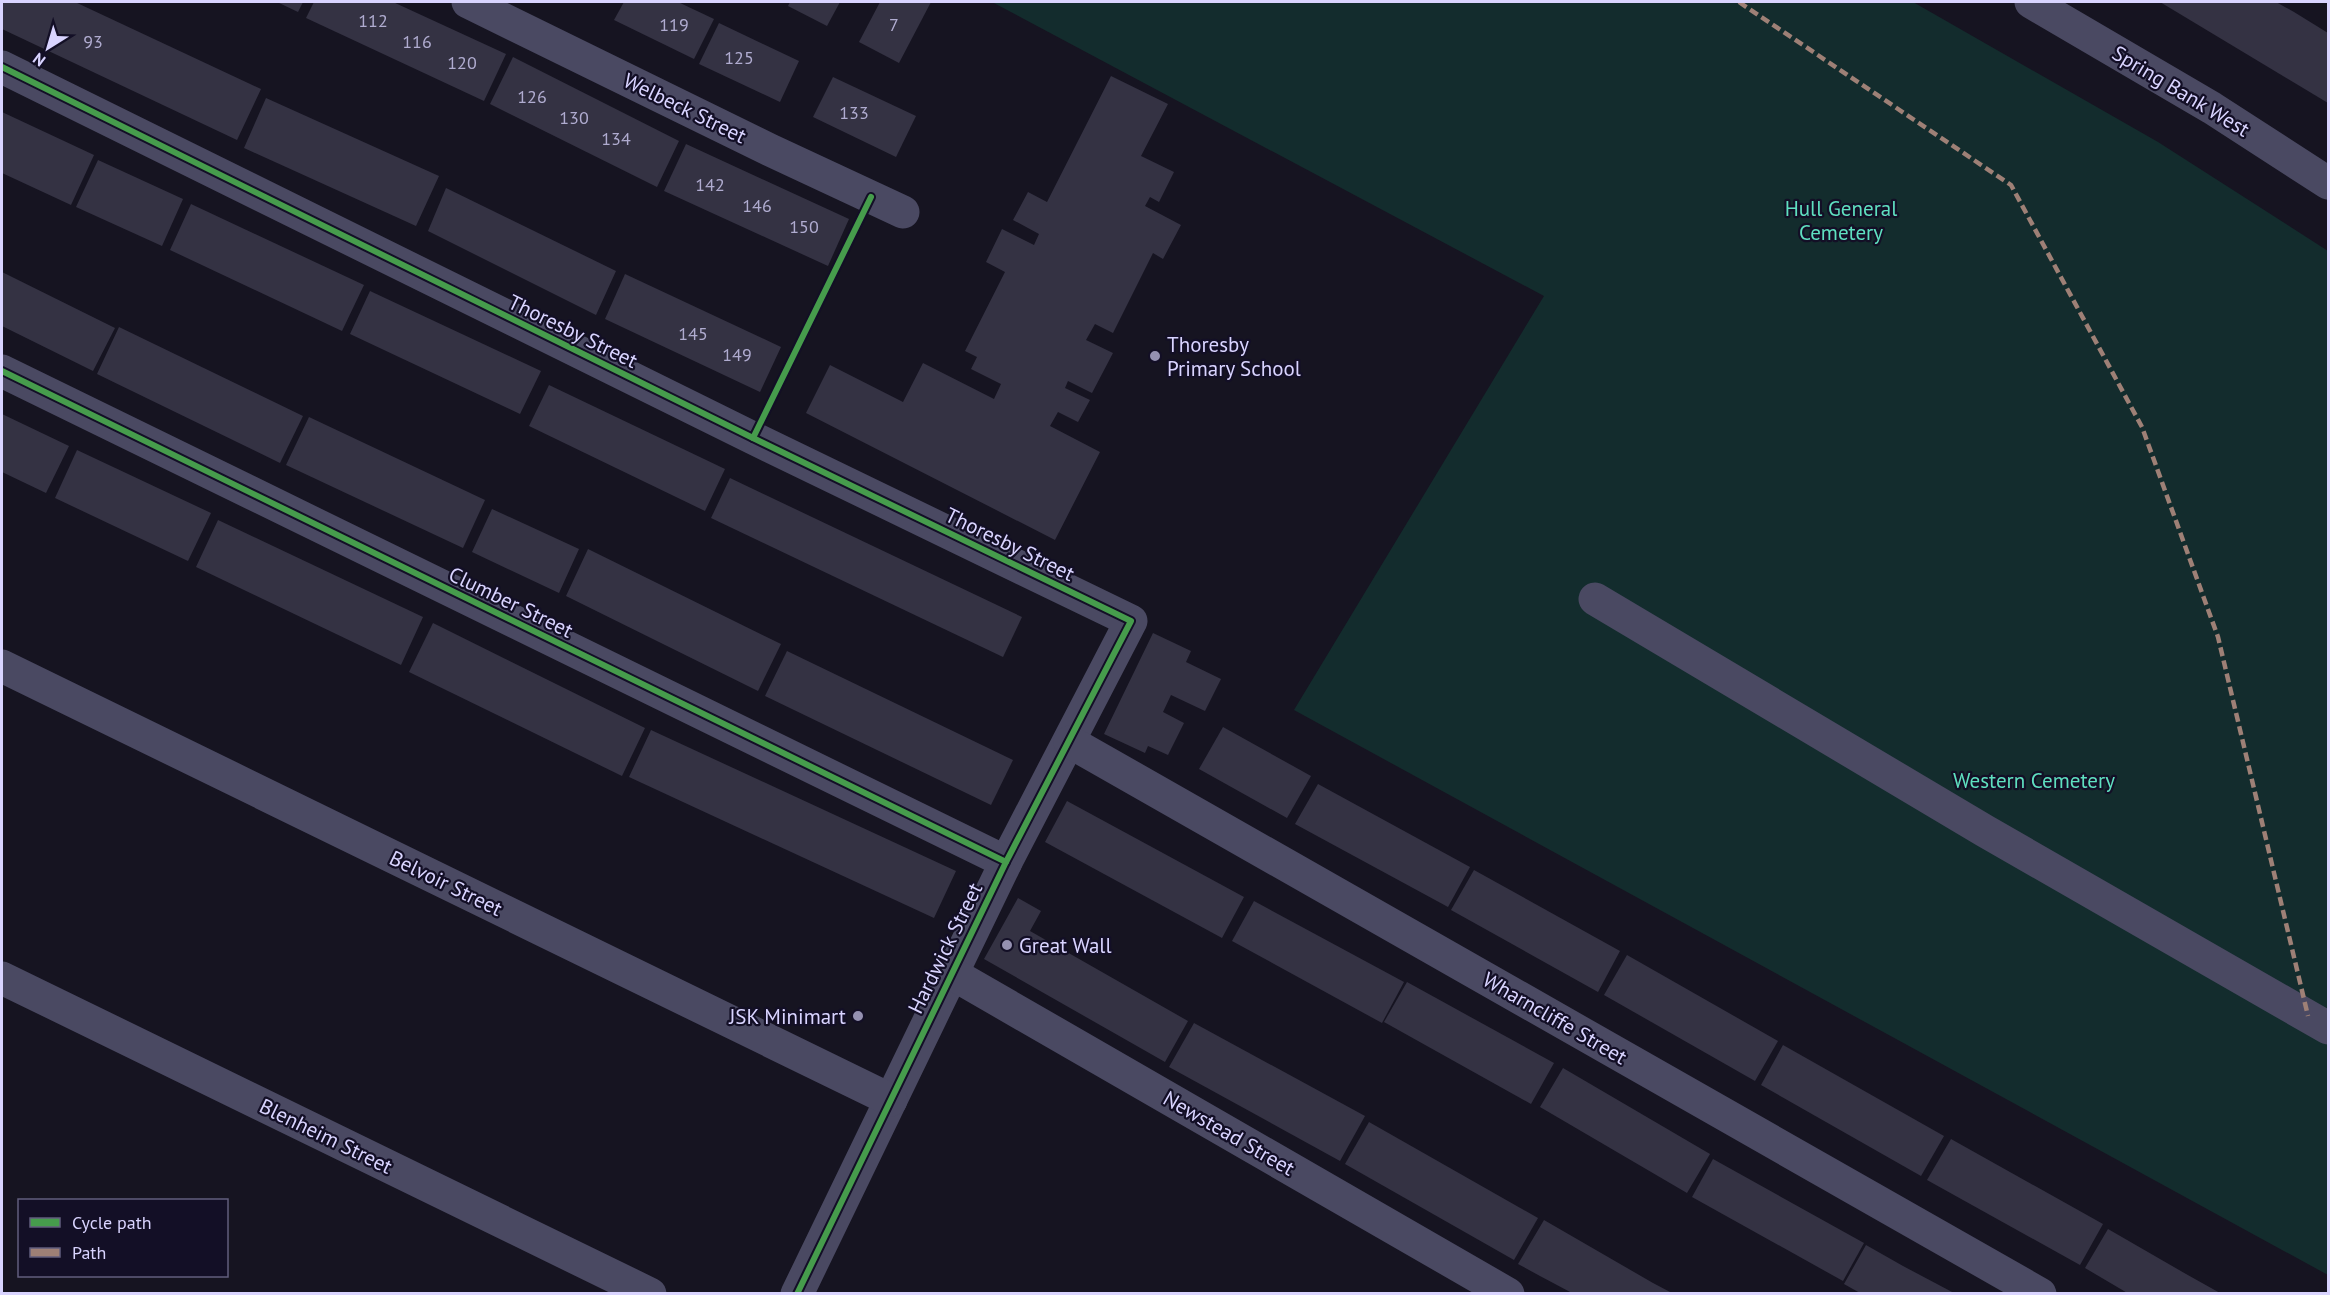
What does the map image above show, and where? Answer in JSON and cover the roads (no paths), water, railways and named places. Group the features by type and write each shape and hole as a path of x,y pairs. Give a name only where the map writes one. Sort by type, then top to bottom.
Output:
{"street":[{"name":"Welbeck Street","path":"468,2 770,150 903,212"},
{"name":"Spring Bank West","path":"2031,2 2212,108 2328,183"},
{"name":"Thoresby Street","path":"2,67 731,427 1131,621"},
{"name":"Clumber Street","path":"2,371 1006,862"},
{"path":"1595,599 1975,825 2328,1028"},
{"name":"Hardwick Street","path":"796,1293 1006,862 1131,621"},
{"name":"Belvoir Street","path":"2,666 891,1100"},
{"name":"Wharncliffe Street","path":"1070,742 2040,1293"},
{"name":"Newstead Street","path":"951,973 1508,1293"},
{"name":"Blenheim Street","path":"2,978 650,1293"}],"place":[{"name":"Thoresby Primary School","path":"1155,356"},
{"name":"Great Wall","path":"1007,945"},
{"name":"JSK Minimart","path":"858,1016"}],"park label":[{"name":"Hull General Cemetery","path":"1841,220"},
{"name":"Western Cemetery","path":"2034,780"}]}
